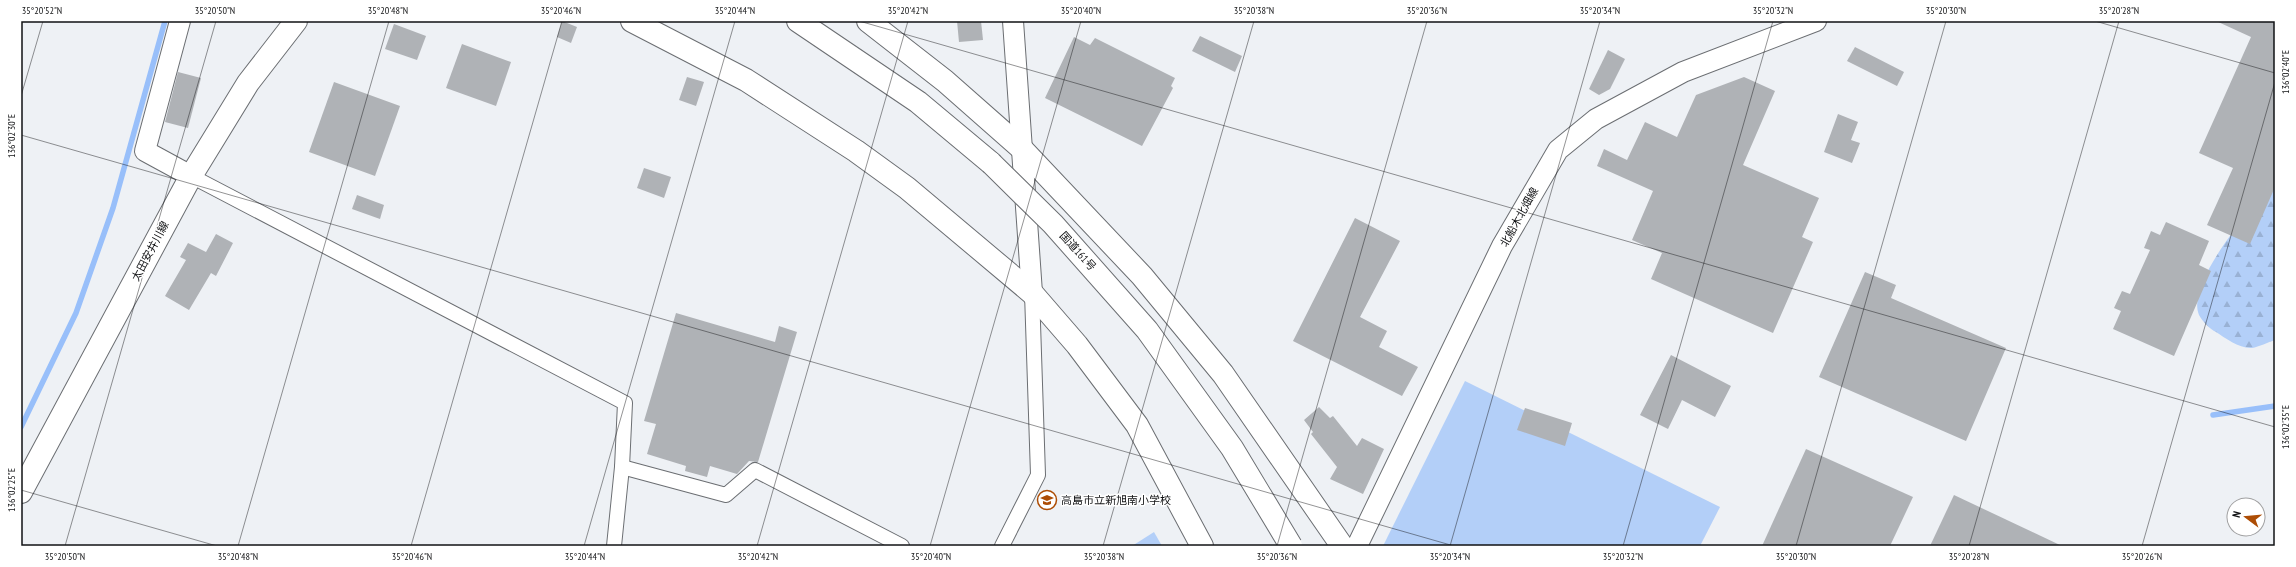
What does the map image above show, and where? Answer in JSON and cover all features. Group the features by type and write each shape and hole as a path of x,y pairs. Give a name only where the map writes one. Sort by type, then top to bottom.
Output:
{"main road":[{"path":"180,21 145,151 191,176"},
{"name":"太田安井川線","path":"21,492 191,176 248,83 296,21"},
{"path":"632,21 746,80 856,151 906,188 1032,293 1077,345 1137,425 1202,546"},
{"name":"国道161号","path":"798,21 918,102 991,162 1053,224 1147,330 1232,448 1291,546"},
{"path":"868,21 945,81 1021,148 1142,276 1223,374 1342,546"},
{"path":"1013,21 1032,293"},
{"name":"北船木北畑線","path":"1357,546 1502,246 1558,150 1596,120 1683,72 1816,21"}],"street":[{"path":"191,176 625,403 622,466 614,546"},
{"path":"1002,546 1038,475 1032,293"},
{"path":"622,466 726,495 755,470 902,546"}],"green space":[{"path":"2275,180 2275,340 2252,348 2247,348 2233,343 2206,325 2199,315 2197,301 2202,283 2224,244"},
{"path":"1465,381 1720,507 1700,546 1383,546"},
{"path":"1154,532 1162,546 1132,546"}],"building":[{"path":"562,21 577,27 571,43 557,37"},
{"path":"957,21 981,21 983,40 959,42"},
{"path":"2216,21 2275,21 2275,187 2250,244 2207,225 2233,168 2199,153 2251,37"},
{"path":"394,24 426,36 417,60 385,49"},
{"path":"1200,36 1242,56 1235,72 1192,51"},
{"path":"1074,37 1090,45 1095,38 1175,78 1171,86 1173,88 1142,146 1045,98"},
{"path":"462,44 511,62 496,106 446,88"},
{"path":"1855,47 1904,72 1897,86 1847,61"},
{"path":"1608,50 1625,59 1610,89 1599,95 1589,89"},
{"path":"178,72 201,78 188,128 165,122"},
{"path":"687,77 704,82 696,106 679,100"},
{"path":"1744,77 1775,91 1743,165 1819,198 1802,237 1813,242 1773,333 1651,279 1662,253 1632,240 1653,191 1597,166 1604,149 1627,160 1645,122 1677,137 1696,95"},
{"path":"334,82 400,106 375,176 309,152"},
{"path":"1838,114 1858,122 1851,140 1860,143 1852,163 1824,152"},
{"path":"644,168 671,177 664,198 637,188"},
{"path":"357,195 384,205 380,219 352,209"},
{"path":"1355,218 1400,241 1360,317 1387,331 1379,347 1418,367 1402,396 1293,341"},
{"path":"2166,222 2209,241 2199,265 2211,271 2174,356 2113,329 2121,311 2114,308 2122,291 2130,294 2150,250 2144,248 2151,231 2160,235"},
{"path":"216,234 233,243 216,276 211,273 189,310 165,296 186,260 180,257 188,243 206,252"},
{"path":"1865,272 1896,285 1891,298 2006,348 1966,441 1819,377"},
{"path":"676,313 775,342 779,326 797,332 758,462 749,461 737,474 710,466 707,477 685,471 686,466 647,454 656,424 644,421"},
{"path":"1671,355 1731,386 1715,417 1682,400 1668,429 1640,415"},
{"path":"1319,407 1330,418 1333,416 1357,446 1362,438 1384,449 1363,494 1330,479 1337,467 1311,434 1313,432 1304,420"},
{"path":"1525,408 1572,423 1565,446 1517,430"},
{"path":"1806,449 1913,497 1890,546 1762,546"},
{"path":"1954,495 2062,546 1930,546"}],"waterway":[{"path":"21,427 76,313 113,208 165,21"},
{"path":"2213,415 2275,406"}],"place":[{"name":"高島市立新旭南小学校","path":"1047,500"}]}
